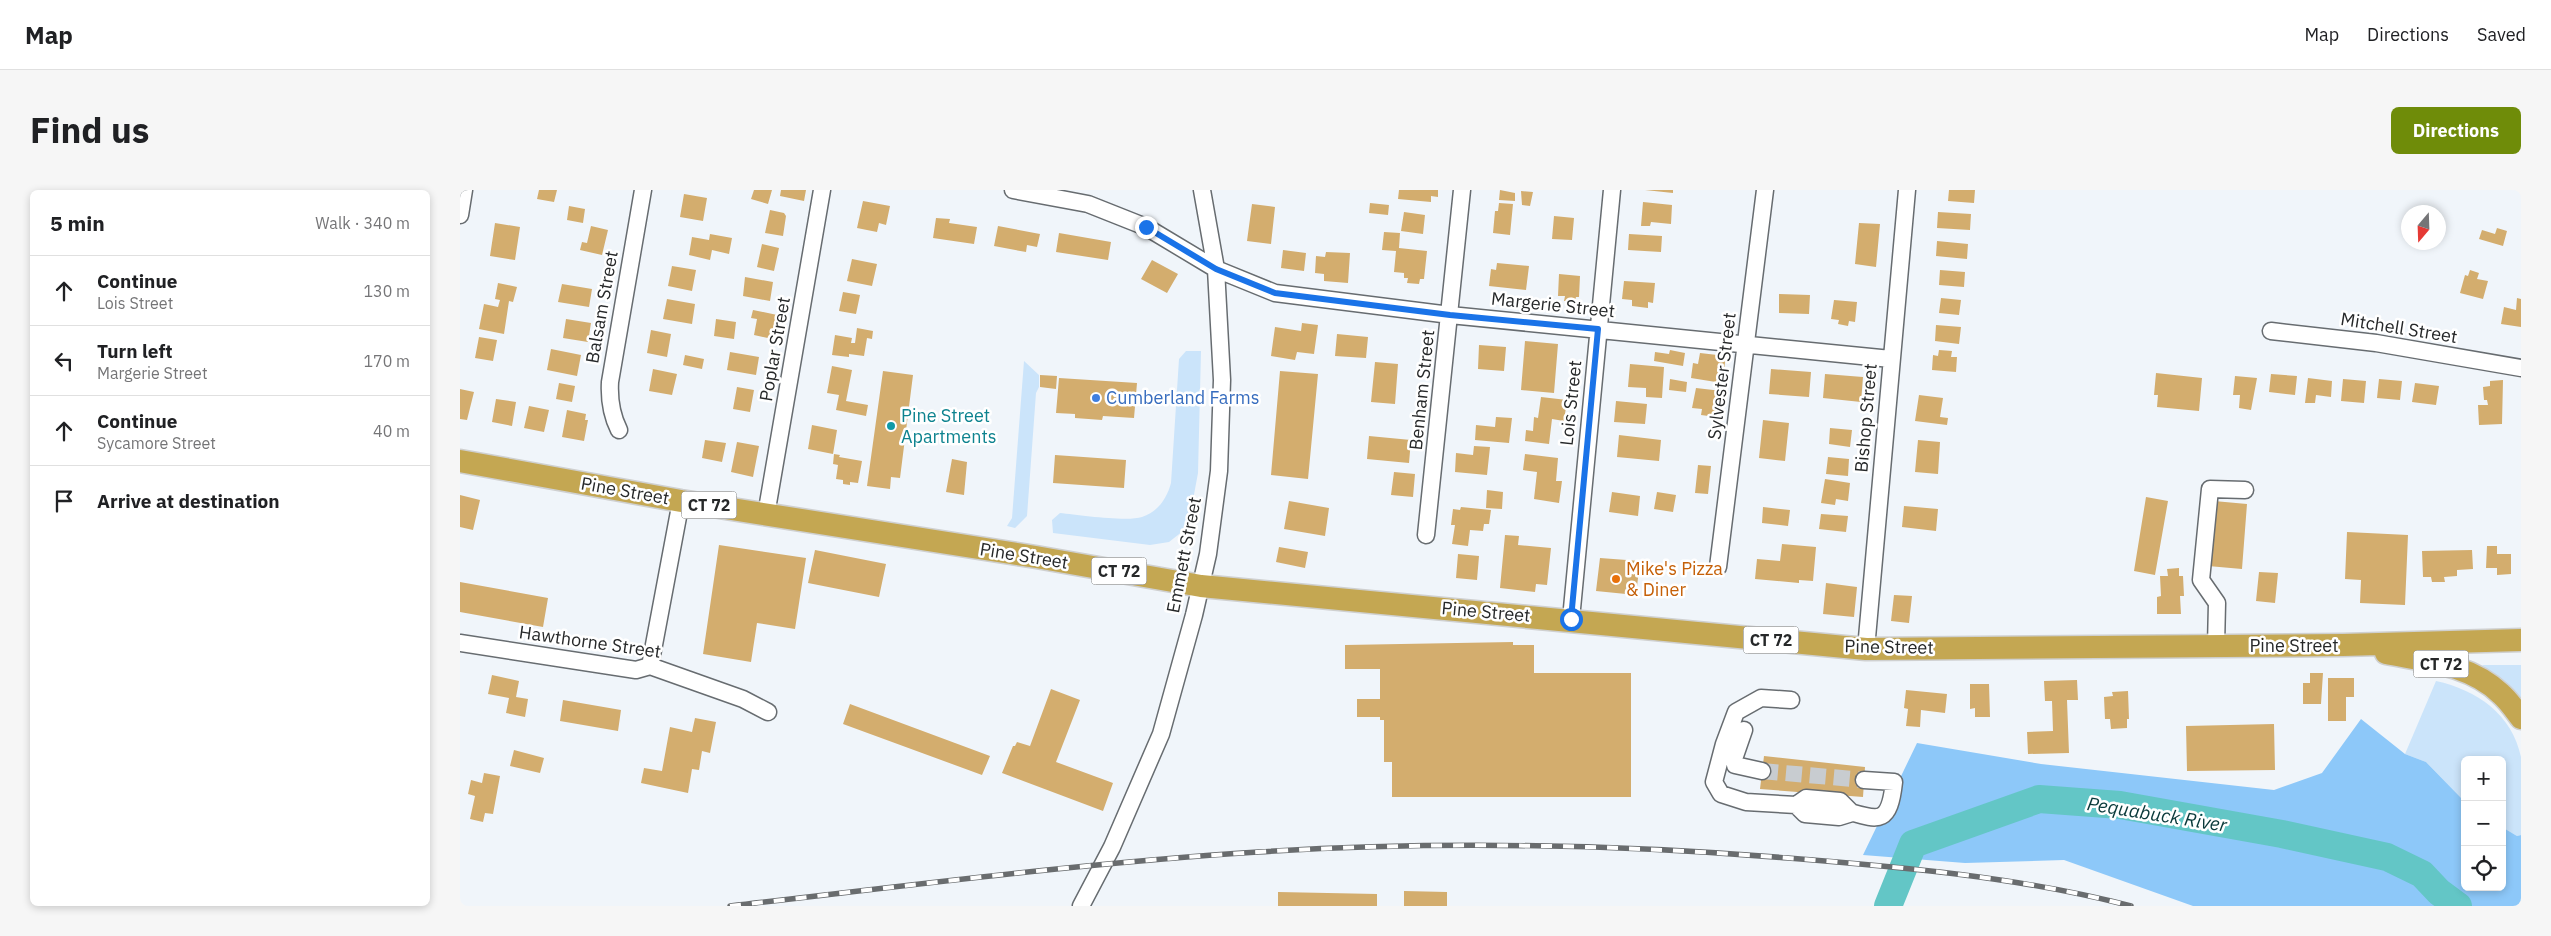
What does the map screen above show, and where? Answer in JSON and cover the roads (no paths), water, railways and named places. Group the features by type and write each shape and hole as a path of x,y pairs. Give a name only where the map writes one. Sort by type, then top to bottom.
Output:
{"highway":[{"name":"Pine Street","path":"460,461 681,501 1036,557 1201,586 1319,599 1571,619 1866,649 2343,645 2521,640"},
{"name":"CT 72","path":"2343,645 2447,665 2472,674 2501,694 2521,718"}],"street":[{"path":"460,215 464,190"},
{"name":"Balsam Street","path":"619,430 612,416 609,399 610,382 643,190"},
{"name":"Poplar Street","path":"766,515 822,190"},
{"name":"Margerie Street","path":"1012,190 1088,204 1146,227 1216,269 1275,293 1450,315 1891,359"},
{"name":"Emmett Street","path":"1081,906 1112,847 1161,734 1201,586 1219,471 1222,380 1216,269 1202,190"},
{"name":"Benham Street","path":"1426,535 1462,190"},
{"name":"Lois Street","path":"1571,619 1612,190"},
{"name":"Sylvester Street","path":"1718,567 1765,190"},
{"name":"Bishop Street","path":"1866,649 1907,190"},
{"name":"Mitchell Street","path":"2270,331 2376,343 2521,368"},
{"path":"2216,646 2217,603 2201,580 2210,488 2245,490"},
{"path":"650,666 681,501"},
{"name":"Hawthorne Street","path":"461,648 636,670 650,666 743,699 768,712"},
{"path":"1791,700 1761,698 1736,712 1724,744 1714,782 1721,794 1746,802 1796,805 1805,814 1839,817 1852,813 1872,820 1882,816 1889,807 1894,782 1864,780"},
{"path":"1744,730 1734,760 1735,765 1762,771"}],"waterway":[{"name":"Pequabuck River","path":"1888,906 1913,844 2039,799 2120,805 2282,834 2387,857 2422,874 2439,892 2458,906"}],"tunnel":[{"path":"1762,771 1864,780"}],"railway":[{"path":"730,906 1126,862 1258,852 1457,845 1589,847 1722,853 1874,865 2003,880 2131,906"}],"place":[{"name":"Cumberland Farms","path":"1096,398"},
{"name":"Pine Street Apartments","path":"891,426"},
{"name":"Mike's Pizza & Diner","path":"1616,579"}]}
